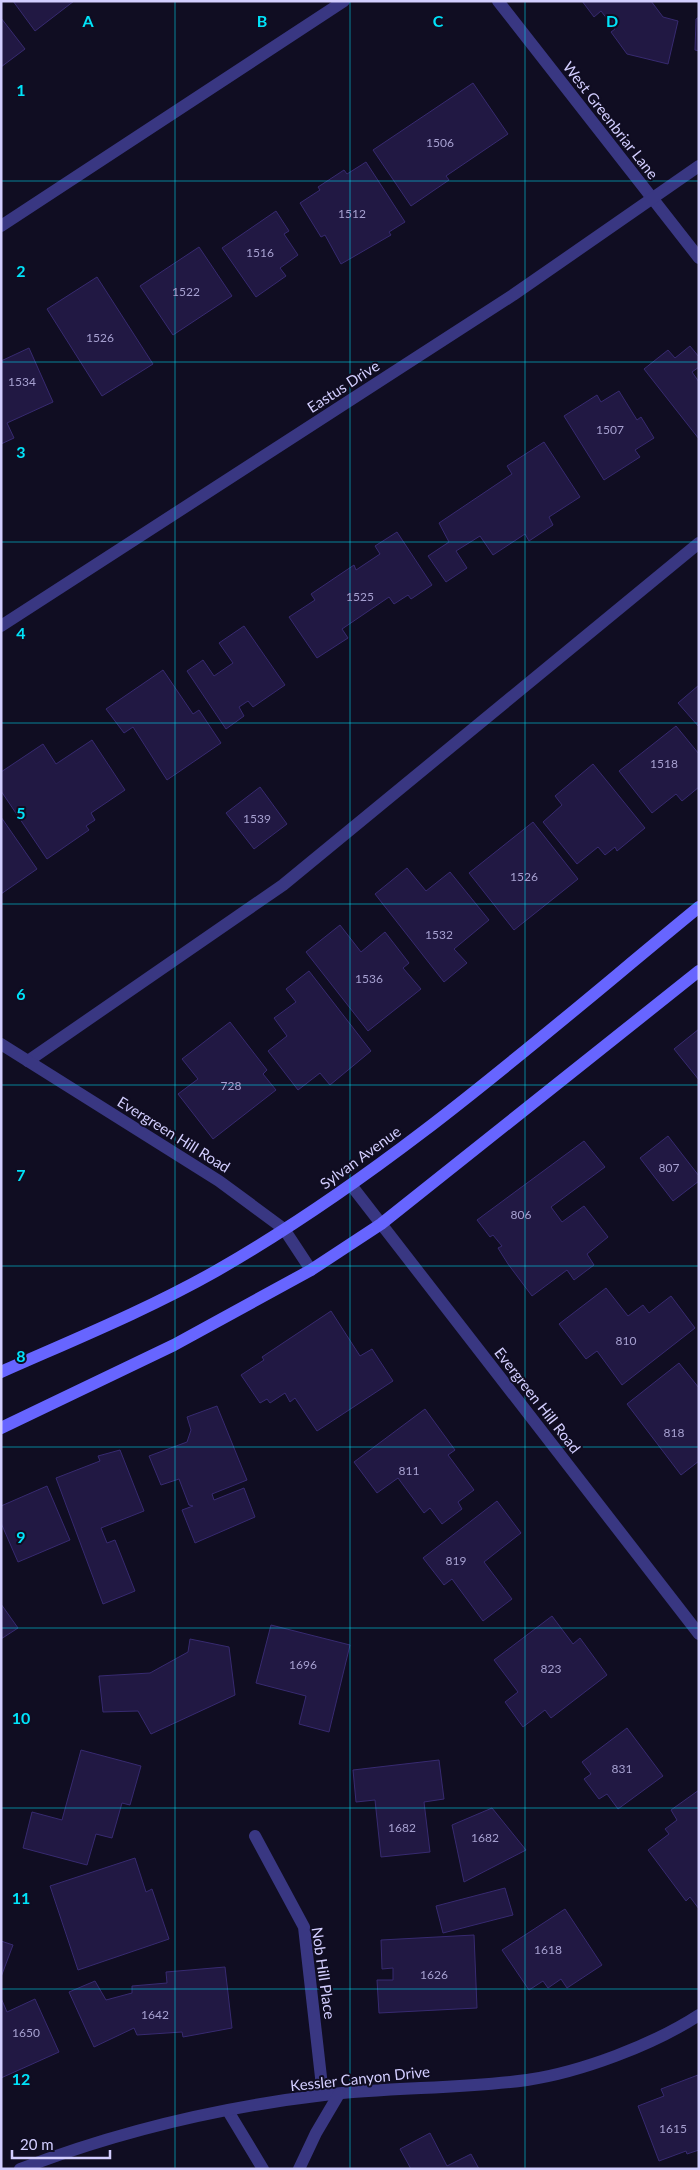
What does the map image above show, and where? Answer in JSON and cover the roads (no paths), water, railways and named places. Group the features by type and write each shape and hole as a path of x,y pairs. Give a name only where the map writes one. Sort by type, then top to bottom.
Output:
{"main road":[{"name":"Sylvan Avenue","path":"1,1372 163,1300 284,1230 351,1185 471,1094 699,907"},
{"path":"1,1428 174,1345 311,1270 381,1224 699,971"}],"street":[{"path":"1,226 344,1"},
{"name":"West Greenbriar Lane","path":"498,1 651,200 699,258"},
{"name":"Eastus Drive","path":"1,626 504,301 699,166"},
{"path":"28,1061 283,885 699,543"},
{"name":"Evergreen Hill Road","path":"1,1044 219,1181 284,1230 311,1270"},
{"name":"Evergreen Hill Road","path":"351,1185 699,1634"},
{"name":"Nob Hill Place","path":"255,1836 304,1928 324,2095"},
{"name":"Kessler Canyon Drive","path":"20,2169 67,2151 228,2110 324,2095 528,2080 595,2063 675,2031 699,2016"},
{"path":"298,2169 339,2094"},
{"path":"228,2110 263,2169"}]}
